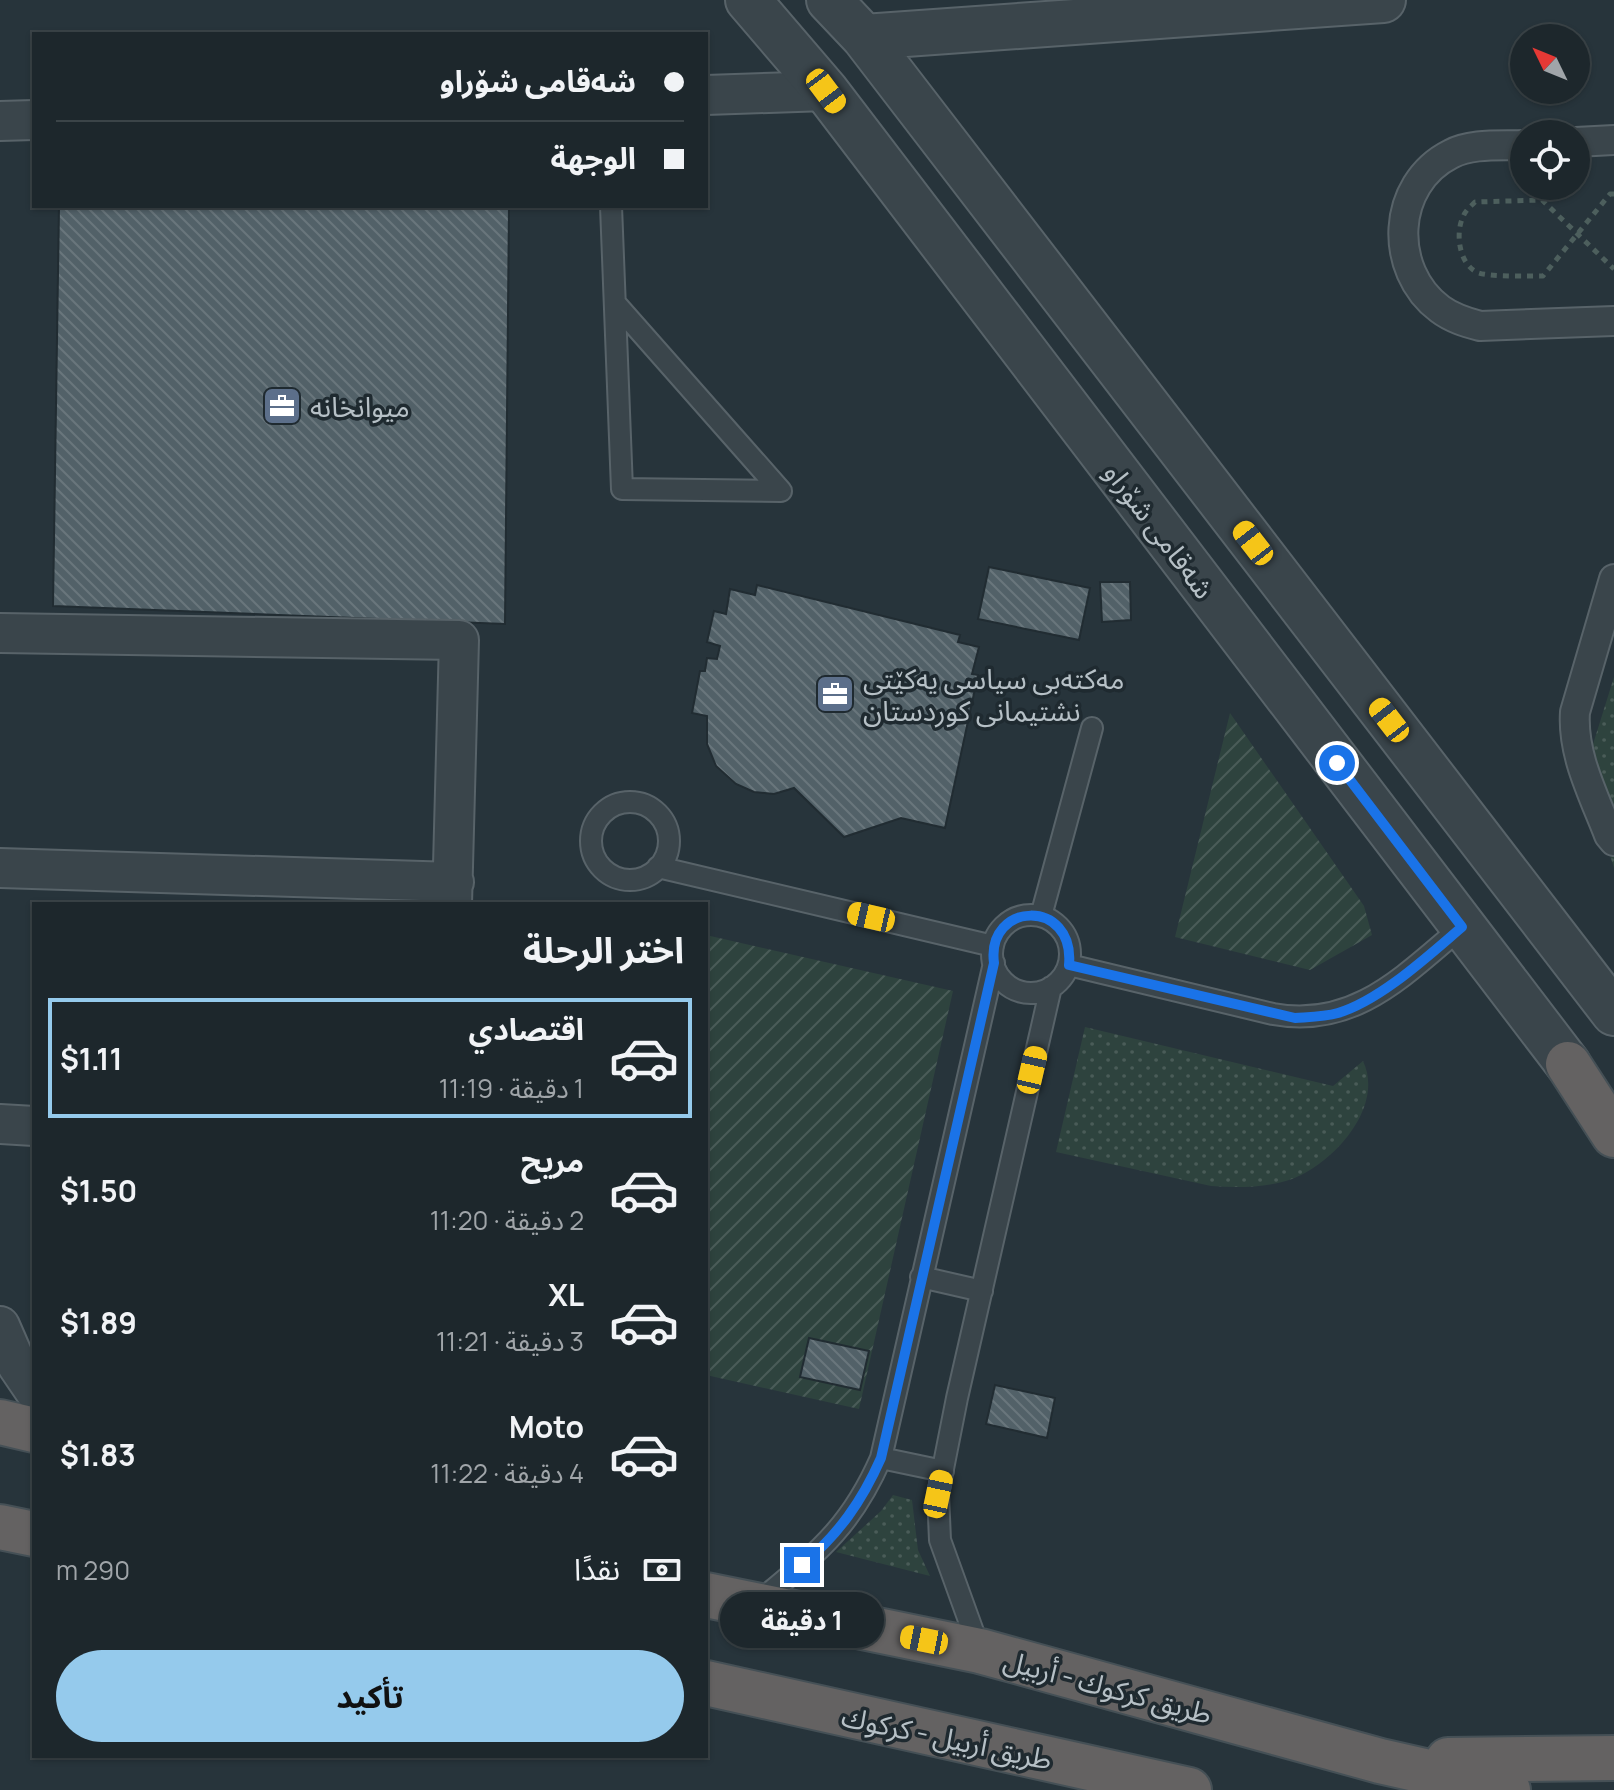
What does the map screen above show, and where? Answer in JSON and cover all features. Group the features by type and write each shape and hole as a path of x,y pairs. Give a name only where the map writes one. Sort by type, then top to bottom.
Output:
{"highway":[{"path":"1568,1064 1614,1125"},
{"path":"1568,1064 1614,1135"},
{"path":"0,1422 32,1430"},
{"path":"0,1527 32,1534"},
{"name":"طريق كركوك - أربيل","path":"708,1596 980,1651 1380,1761 1508,1790"},
{"name":"طريق أربيل - كركوك","path":"708,1683 1189,1790"},
{"path":"1380,1761 1614,1758"}],"street":[{"name":"شەقامی شۆراو","path":"748,0 826,91 1568,1064"},
{"path":"829,0 864,37 1614,1013"},
{"path":"864,37 1383,0"},
{"path":"708,95 826,91"},
{"path":"0,121 32,120"},
{"path":"1590,141 1614,140"},
{"path":"1510,146 1454,152 1421,177 1410,193 1405,209 1405,249 1411,272 1439,308 1460,321 1480,326 1614,321"},
{"path":"1614,579 1575,712 1574,725 1582,764 1614,841"},
{"path":"0,633 459,640 453,893 0,868"},
{"path":"1355,788 1409,745"},
{"path":"0,1124 32,1126"},
{"path":"0,1326 17,1365 32,1387"}],"lane":[{"path":"611,208 622,489 781,491 615,303"},
{"path":"1041,916 1092,728"},
{"path":"658,867 993,955"},
{"path":"753,1607 828,1543 850,1517 868,1488 881,1458 993,955 1005,925 1016,918 1041,916 1062,929 1070,952 1069,965 1062,978 1051,987 1037,992 1023,992 1010,987 1000,976 993,955"},
{"path":"1069,965 1273,1014 1295,1018 1317,1017 1339,1013 1360,1004 1411,970 1462,927"},
{"path":"980,1651 940,1540 938,1494 1051,987"},
{"path":"921,1277 982,1291"},
{"path":"881,1458 943,1471"}],"path":[{"path":"1614,194 1610,194 1577,235 1543,276 1478,273 1466,262 1460,245 1459,228 1464,214 1475,202 1542,200 1577,235 1614,269"}],"green space":[{"path":"1614,677 1614,868 1584,773"},
{"path":"1230,713 1364,906 1372,935 1310,970 1175,937"},
{"path":"708,935 953,991 859,1409 708,1375"},
{"path":"1085,1027 1333,1086 1363,1061 1368,1079 1367,1097 1351,1132 1323,1161 1308,1172 1272,1184 1211,1186 1056,1152"},
{"path":"893,1495 912,1500 918,1550 930,1576 836,1552 881,1511"}],"building":[{"name":"میوانخانە","path":"59,208 509,208 505,624 53,606"},
{"path":"989,567 1090,588 1079,640 978,619"},
{"path":"1100,582 1130,582 1131,620 1102,622"},
{"name":"مەکتەبی سیاسی یەکێتی نشتیمانی کوردستان","path":"757,585 960,635 958,642 979,647 972,674 978,675 945,828 901,818 844,837 794,788 774,794 754,792 736,784 716,766 707,744 707,716 692,713 700,671 705,671 707,658 717,659 720,646 707,642 714,611 726,614 730,589 755,595"},
{"path":"809,1338 869,1351 860,1390 800,1377"},
{"path":"995,1385 1055,1398 1047,1438 986,1424"}],"place":[{"name":"میوانخانە","path":"282,406"},
{"name":"مەکتەبی سیاسی یەکێتی نشتیمانی کوردستان","path":"835,694"}],"route":[{"path":"802,1565 828,1543 850,1517 868,1488 881,1458 994,963 993,946 1005,925 1016,918 1041,916 1062,929 1068,940 1069,965 1295,1018 1339,1013 1360,1004 1411,970 1462,927 1337,763"}]}
